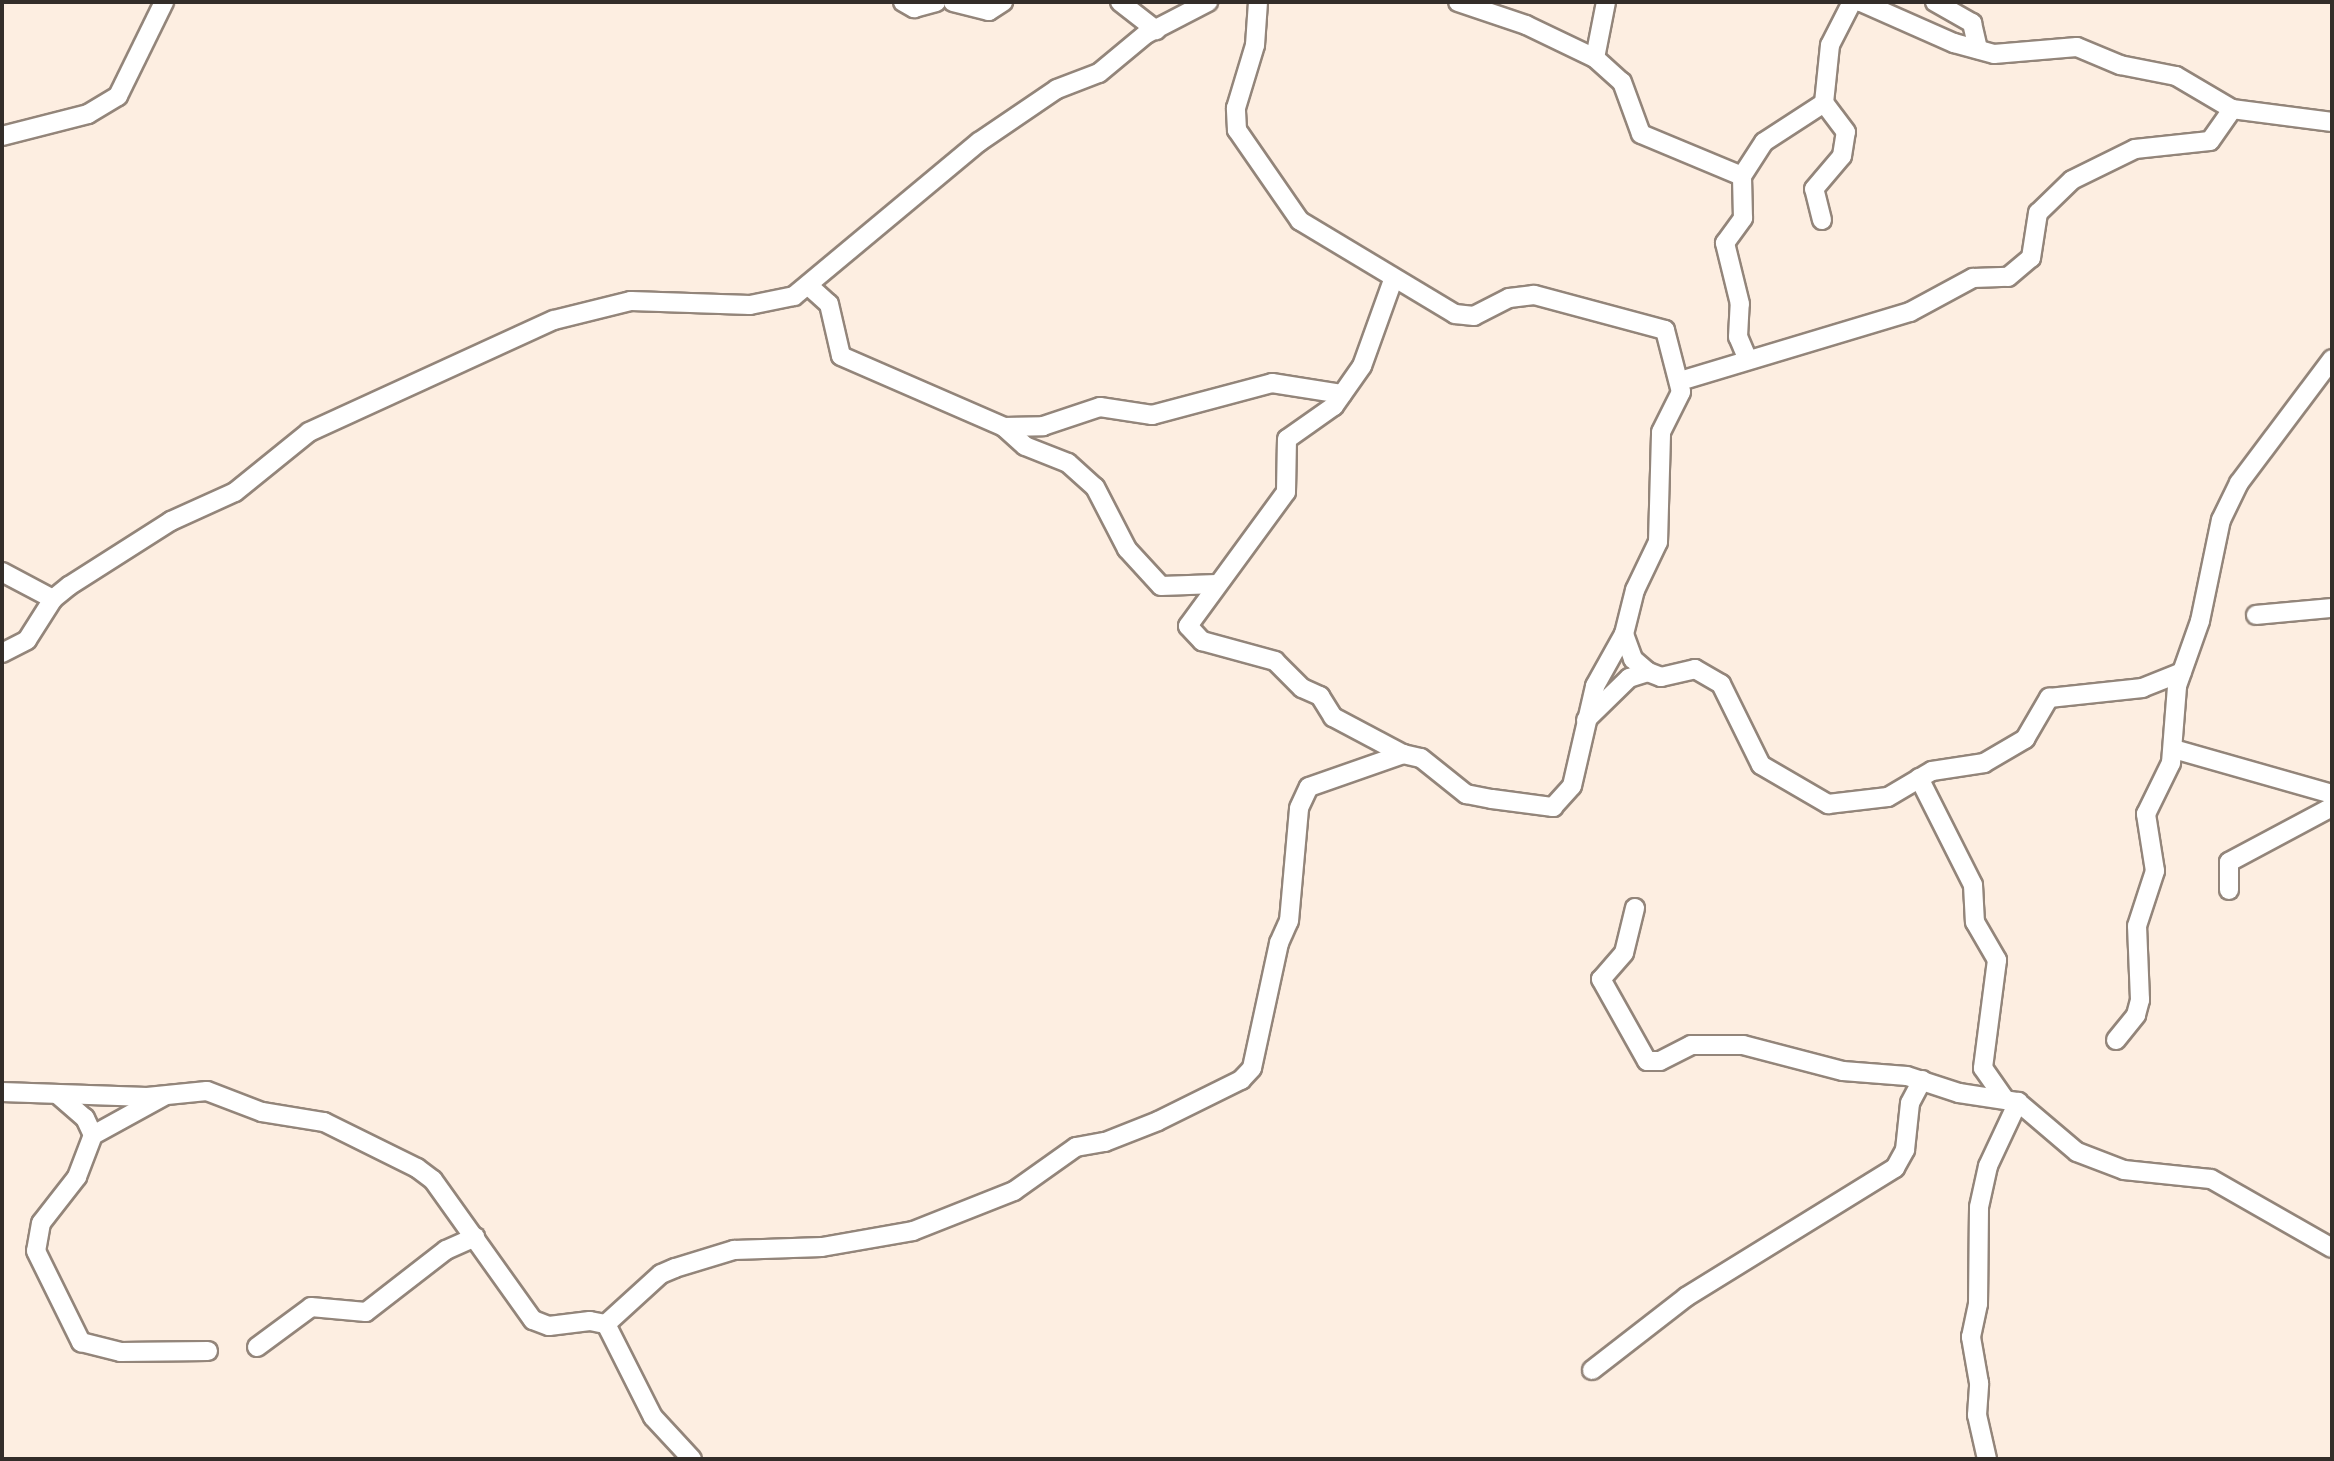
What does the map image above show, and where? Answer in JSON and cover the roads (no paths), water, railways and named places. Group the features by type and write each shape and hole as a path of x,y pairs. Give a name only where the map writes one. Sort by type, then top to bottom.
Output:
{"street":[{"path":"2,136 88,114 118,96 164,2"},
{"path":"903,2 914,8 936,2"},
{"path":"953,2 989,10 1003,2"},
{"path":"1121,2 1156,30"},
{"path":"2,653 37,629 53,599 170,521 235,492 310,432 554,320 631,300 779,302 810,287 878,222 979,142 1057,89 1099,73 1156,30 1208,2"},
{"path":"1258,2 1255,45 1236,108 1237,130 1300,221 1393,280 1418,289 1455,314 1474,316 1509,298 1534,295 1614,318 1657,324 1665,330 1667,354 1680,381 1678,404 1661,432 1658,542 1635,590 1624,634 1605,662 1586,720 1572,786 1553,807 1466,794 1421,758 1403,754 1333,717 1320,696 1302,688 1266,655 1197,638 1189,620 1286,492 1287,439 1342,394 1362,366 1393,280"},
{"path":"1458,2 1526,25 1595,58 1622,82 1641,134 1742,176"},
{"path":"1595,58 1606,2"},
{"path":"1822,220 1814,189 1842,156 1846,132 1824,103 1830,45 1852,2"},
{"path":"1861,2 1994,54 2077,47 2120,65 2176,76 2232,108 2332,122"},
{"path":"1935,2 1972,23 1978,49"},
{"path":"1748,360 1738,337 1740,304 1725,243 1743,218 1742,176 1764,142 1824,103"},
{"path":"1680,381 1910,312 1973,278 2008,277 2031,258 2038,213 2072,180 2135,149 2210,141 2232,108"},
{"path":"810,287 829,304 841,356 1003,427 1025,446 1068,463 1096,487 1127,549 1161,586 1217,584"},
{"path":"2116,1040 2136,1015 2140,1000 2137,926 2155,871 2146,814 2174,749 2182,672 2200,621 2227,500 2332,359"},
{"path":"1003,427 1043,426 1100,407 1152,415 1272,383 1342,394"},
{"path":"2,572 53,599"},
{"path":"2256,615 2332,608"},
{"path":"1624,634 1633,659 1648,672 1661,677 1695,669 1721,684 1761,765 1816,801 1888,797 1919,778 1984,763 2013,747 2025,739 2049,698 2142,688 2182,672"},
{"path":"1586,720 1629,678 1648,672"},
{"path":"2174,749 2332,794"},
{"path":"606,1324 655,1279 676,1268 734,1251 821,1247 913,1231 1021,1188 1076,1147 1105,1142 1158,1121 1241,1080 1252,1068 1279,943 1289,921 1303,791 1403,754"},
{"path":"1919,778 1973,885 1975,922 1997,960 1983,1068 2012,1100"},
{"path":"2229,890 2230,862 2332,807"},
{"path":"1634,908 1624,953 1601,979 1647,1061 1660,1061 1691,1045 1743,1045 1843,1071 1922,1080 1959,1093 2012,1100 2034,1110 2051,1135 2077,1152 2124,1170 2211,1179 2332,1248"},
{"path":"1592,1370 1686,1297 1895,1168 1905,1150 1910,1103 1922,1080"},
{"path":"2,1091 164,1096 207,1091 262,1112 290,1112 341,1129 433,1180 533,1320 549,1326 590,1321 606,1324"},
{"path":"57,1094 85,1118 93,1135"},
{"path":"164,1096 93,1135 77,1177 35,1240 41,1266 81,1342 100,1351 208,1351"},
{"path":"1987,1459 1977,1415 1979,1383 1971,1337 1979,1304 1979,1207 1988,1166 2012,1100"},
{"path":"257,1347 311,1307 366,1311 446,1250 475,1237"},
{"path":"606,1324 653,1417 692,1459"}]}
